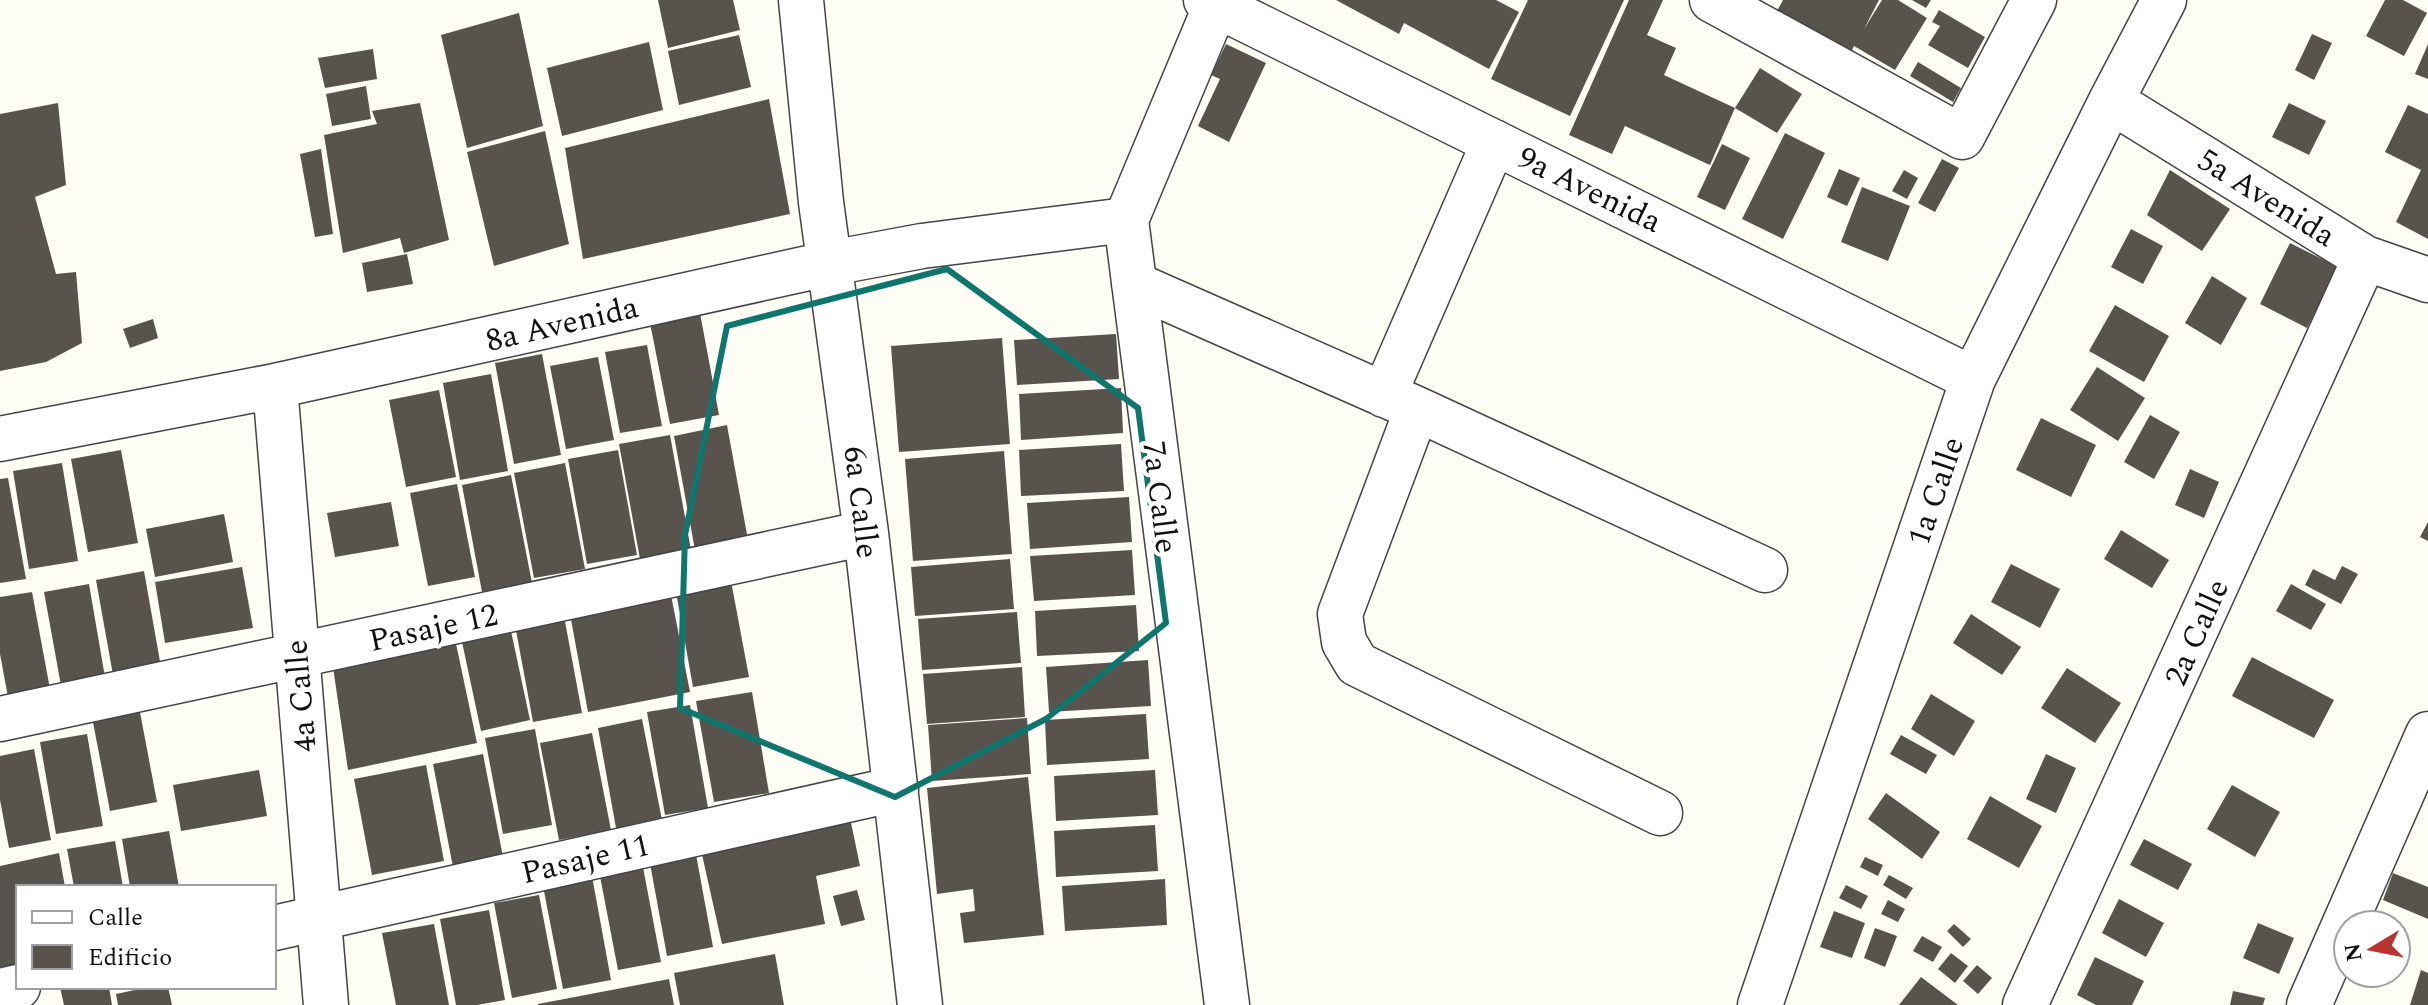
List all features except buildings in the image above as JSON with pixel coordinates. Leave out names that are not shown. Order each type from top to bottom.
[{"type":"street","name":"6a Calle","points":[[801,0],[821,202],[866,533],[920,1005]]},
{"type":"street","points":[[1712,0],[1962,137],[2034,0]]},
{"type":"street","name":"1a Calle","points":[[1762,1004],[1973,379],[2164,0]]},
{"type":"street","name":"9a Avenida","points":[[1211,2],[1973,379]]},
{"type":"street","name":"7a Calle","points":[[1211,2],[1126,220],[1227,1005]]},
{"type":"street","name":"5a Avenida","points":[[2111,101],[2365,258],[2428,280]]},
{"type":"street","points":[[1494,142],[1400,402],[1340,614],[1344,642],[1357,664],[1660,813]]},
{"type":"street","name":"8a Avenida","points":[[0,439],[275,386],[831,263],[922,246],[1126,220]]},
{"type":"street","name":"2a Calle","points":[[2025,1005],[2365,258]]},
{"type":"street","points":[[1134,284],[1765,570]]},
{"type":"street","name":"4a Calle","points":[[275,386],[326,1005]]},
{"type":"street","name":"Pasaje 12","points":[[0,719],[866,533]]},
{"type":"street","points":[[2309,1005],[2428,734]]},
{"type":"street","name":"Pasaje 11","points":[[276,928],[896,789]]},
{"type":"highlighted area","points":[[947,269],[1138,408],[1166,623],[1046,719],[895,797],[680,708],[685,535],[727,326]]}]
